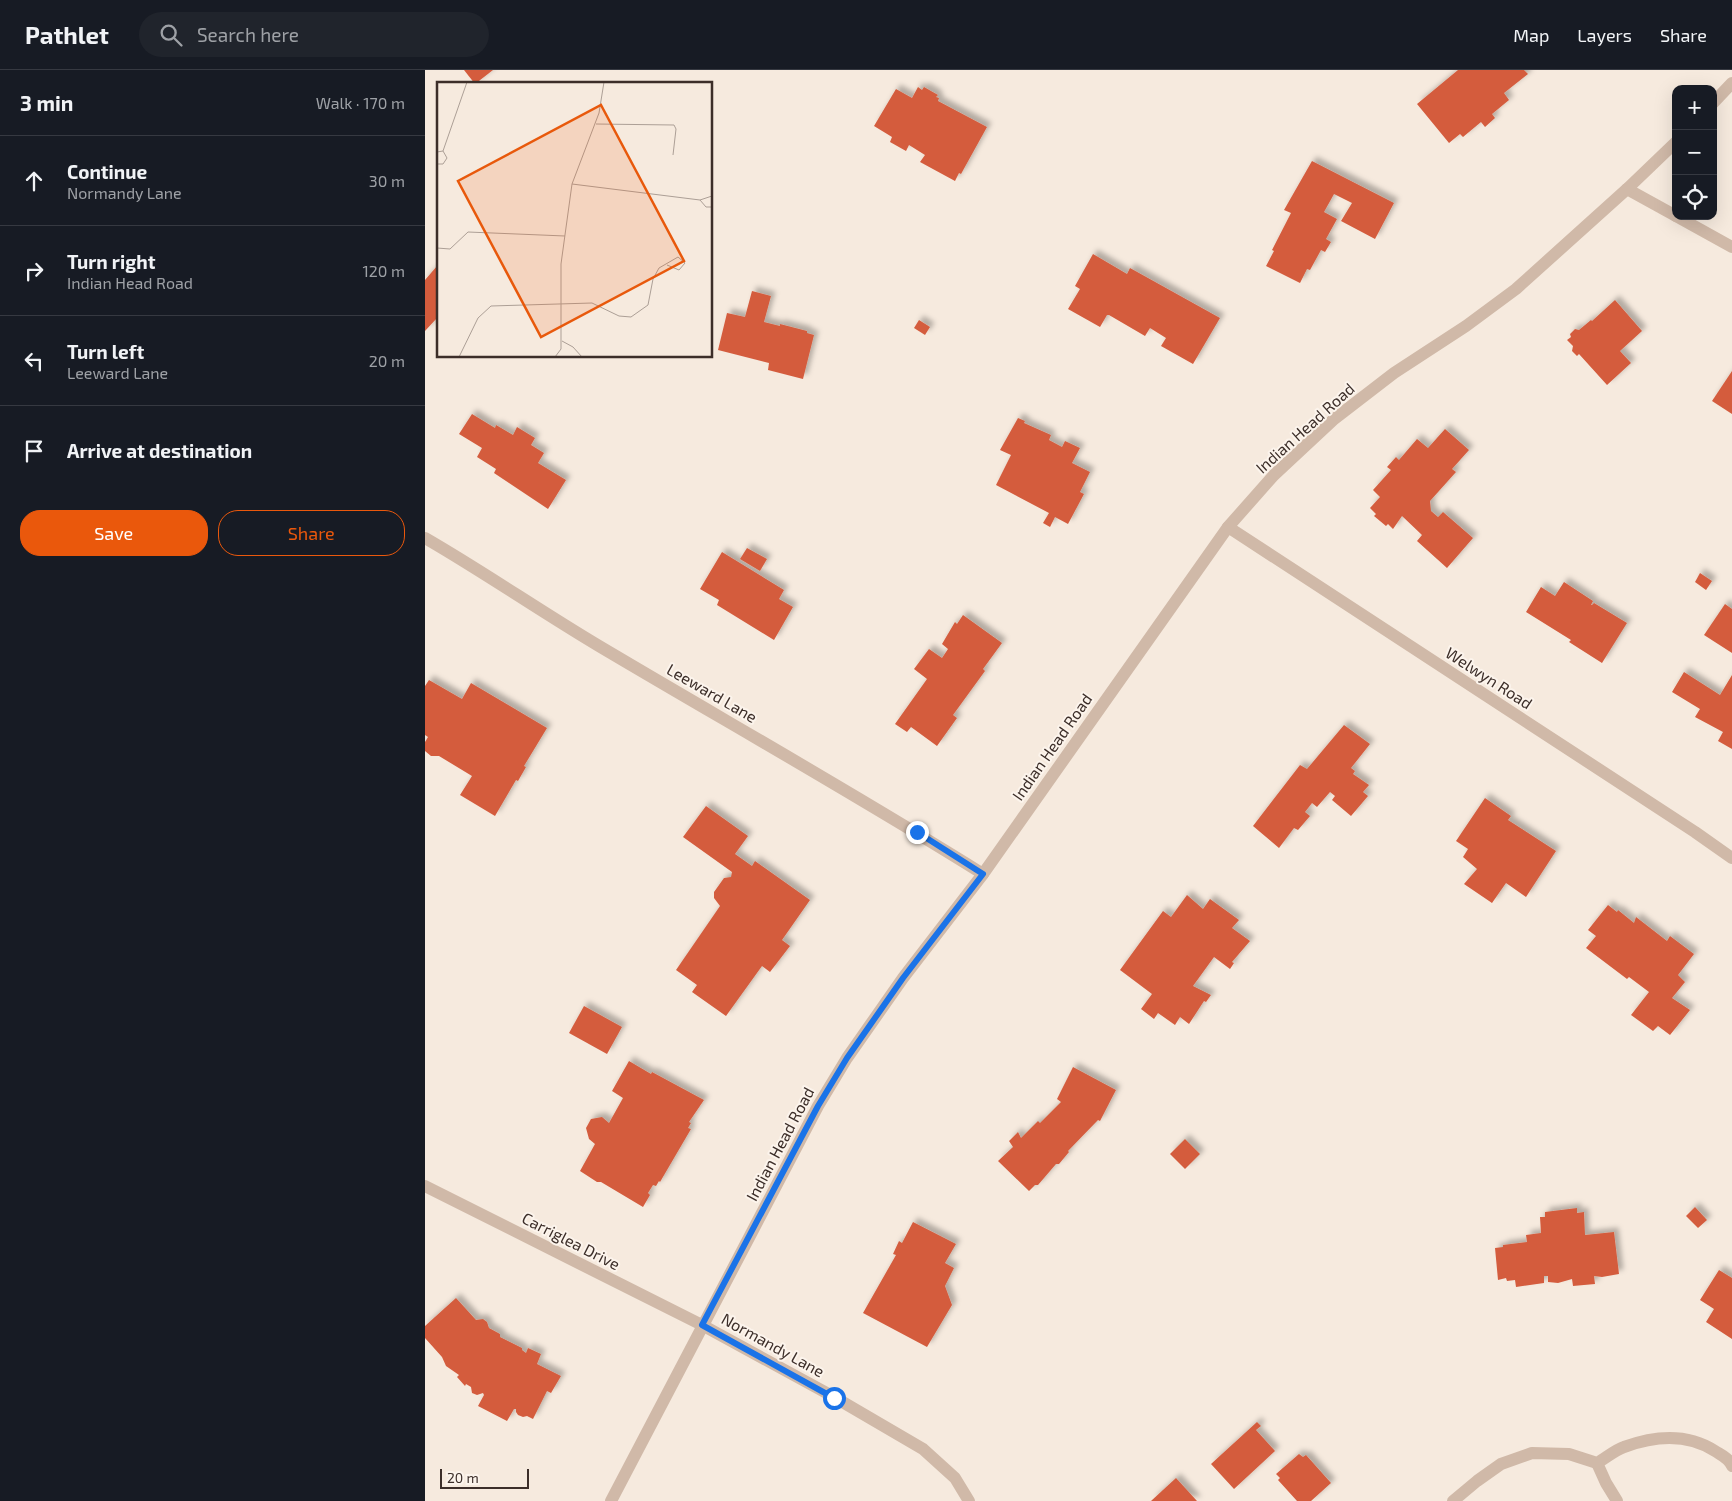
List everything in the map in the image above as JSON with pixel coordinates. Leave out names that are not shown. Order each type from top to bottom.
[{"type":"street","points":[[1717,99],[1732,83]]},
{"type":"street","name":"Indian Head Road","points":[[611,1501],[818,1106],[847,1058],[903,978],[983,874],[1227,527],[1273,475],[1333,420],[1394,373],[1466,326],[1516,289],[1672,146]]},
{"type":"street","points":[[1627,189],[1672,214]]},
{"type":"street","points":[[1683,220],[1732,247]]},
{"type":"street","name":"Welwyn Road","points":[[1227,527],[1732,858]]},
{"type":"street","name":"Leeward Lane","points":[[425,538],[597,644],[917,832],[983,874]]},
{"type":"street","name":"Carriglea Drive","points":[[425,1186],[702,1325]]},
{"type":"street","name":"Normandy Lane","points":[[702,1325],[923,1449],[955,1478],[969,1501]]},
{"type":"street","points":[[1597,1463],[1623,1447],[1639,1442],[1656,1438],[1682,1438],[1705,1445],[1730,1461],[1732,1466]]},
{"type":"street","points":[[1453,1501],[1501,1464],[1532,1453],[1569,1454],[1597,1463],[1617,1501]]},
{"type":"building","points":[[464,70],[493,70],[478,82],[473,82]]},
{"type":"building","points":[[1458,70],[1524,70],[1528,74],[1504,93],[1509,100],[1492,114],[1495,118],[1485,127],[1481,122],[1463,137],[1460,134],[1449,143],[1417,104]]},
{"type":"building","points":[[918,87],[922,90],[924,87],[938,95],[936,97],[939,98],[938,101],[987,127],[961,174],[959,173],[955,181],[920,162],[925,155],[909,145],[906,151],[890,142],[892,137],[874,126],[896,89],[912,98]]},
{"type":"building","points":[[1312,161],[1394,203],[1375,239],[1341,221],[1352,203],[1334,194],[1324,212],[1337,219],[1326,239],[1331,242],[1325,252],[1321,250],[1310,270],[1307,269],[1300,283],[1266,266],[1291,213],[1284,210]]},
{"type":"building","points":[[1093,254],[1127,274],[1130,268],[1220,318],[1193,364],[1161,346],[1166,338],[1150,328],[1145,336],[1109,315],[1107,315],[1100,327],[1068,309],[1080,289],[1075,286]]},
{"type":"building","points":[[437,266],[437,318],[425,331],[425,280]]},
{"type":"building","points":[[752,291],[771,296],[764,322],[807,331],[807,333],[814,335],[803,379],[768,370],[769,363],[718,350],[727,313],[745,317]]},
{"type":"building","points":[[1615,300],[1642,331],[1620,351],[1631,363],[1607,385],[1579,354],[1577,356],[1572,351],[1573,346],[1567,340],[1575,329],[1579,330],[1592,321]]},
{"type":"building","points":[[919,320],[930,327],[925,335],[914,328]]},
{"type":"building","points":[[1732,371],[1732,414],[1712,401]]},
{"type":"building","points":[[472,414],[495,428],[496,425],[513,435],[517,427],[535,438],[531,445],[544,453],[538,463],[566,480],[548,509],[494,473],[496,469],[477,457],[482,448],[459,434]]},
{"type":"building","points":[[1018,418],[1025,421],[1024,423],[1051,435],[1049,440],[1062,447],[1065,441],[1080,448],[1072,463],[1090,472],[1080,492],[1084,494],[1068,524],[1055,517],[1050,527],[1043,523],[1049,513],[996,485],[1011,455],[1000,450]]},
{"type":"building","points":[[1445,429],[1469,450],[1452,469],[1456,472],[1430,501],[1431,511],[1438,517],[1443,512],[1473,538],[1447,568],[1417,541],[1422,535],[1402,516],[1393,529],[1374,516],[1376,514],[1370,508],[1380,497],[1373,490],[1391,470],[1387,467],[1396,457],[1399,460],[1417,439],[1428,448]]},
{"type":"building","points":[[747,548],[767,559],[760,571],[740,559]]},
{"type":"building","points":[[722,552],[784,590],[779,599],[793,607],[774,640],[717,605],[719,600],[700,589]]},
{"type":"building","points":[[1700,573],[1712,581],[1706,590],[1695,582]]},
{"type":"building","points":[[1564,582],[1593,601],[1591,605],[1594,603],[1627,623],[1602,663],[1569,642],[1571,640],[1526,612],[1541,587],[1555,596]]},
{"type":"building","points":[[1725,604],[1732,609],[1732,653],[1704,635]]},
{"type":"building","points":[[963,615],[1002,643],[983,669],[985,671],[953,715],[957,718],[937,746],[911,727],[907,732],[895,724],[927,679],[914,669],[929,649],[942,658],[948,649],[942,644],[955,622],[957,624]]},
{"type":"building","points":[[1684,672],[1720,695],[1732,675],[1732,749],[1718,741],[1723,732],[1695,717],[1700,709],[1672,692]]},
{"type":"building","points":[[429,680],[462,699],[471,683],[547,728],[524,766],[526,767],[518,781],[516,780],[495,816],[460,795],[472,776],[439,756],[431,756],[425,751],[425,742],[428,737],[425,735],[425,686]]},
{"type":"building","points":[[1344,725],[1370,744],[1351,768],[1355,771],[1353,774],[1369,785],[1363,792],[1368,796],[1351,816],[1332,800],[1335,796],[1330,792],[1317,807],[1312,803],[1305,812],[1310,816],[1298,830],[1294,828],[1279,848],[1253,826],[1300,765],[1307,769]]},
{"type":"building","points":[[1485,798],[1511,816],[1508,820],[1556,851],[1526,897],[1506,883],[1492,903],[1464,884],[1477,869],[1463,857],[1468,849],[1456,841]]},
{"type":"building","points":[[706,806],[748,836],[735,854],[752,866],[755,861],[810,900],[782,940],[790,946],[770,972],[762,966],[726,1016],[692,992],[697,985],[676,970],[720,906],[714,898],[714,892],[724,878],[731,877],[732,872],[683,837]]},
{"type":"building","points":[[1187,895],[1203,909],[1210,899],[1239,920],[1232,928],[1250,941],[1232,962],[1234,963],[1230,969],[1214,957],[1193,986],[1211,995],[1206,1002],[1204,1001],[1189,1024],[1180,1017],[1175,1025],[1158,1013],[1154,1019],[1141,1009],[1152,994],[1120,970],[1163,911],[1171,917]]},
{"type":"building","points":[[1608,905],[1617,912],[1618,910],[1634,923],[1636,917],[1667,941],[1670,936],[1694,954],[1678,975],[1685,982],[1672,998],[1690,1010],[1670,1035],[1658,1026],[1653,1031],[1631,1015],[1649,992],[1629,977],[1627,979],[1586,948],[1596,936],[1588,930]]},
{"type":"building","points":[[584,1006],[622,1027],[607,1054],[569,1033]]},
{"type":"building","points":[[629,1061],[704,1100],[689,1122],[691,1123],[688,1128],[691,1129],[660,1182],[656,1186],[653,1185],[648,1193],[650,1195],[643,1207],[580,1171],[595,1144],[589,1139],[586,1128],[591,1119],[602,1117],[609,1123],[623,1098],[612,1091]]},
{"type":"building","points":[[1073,1067],[1116,1090],[1100,1121],[1098,1120],[1068,1151],[1059,1164],[1056,1164],[1038,1185],[1035,1185],[1029,1191],[998,1161],[1013,1147],[1009,1141],[1018,1132],[1021,1138],[1038,1121],[1040,1123],[1061,1102],[1057,1099]]},
{"type":"building","points":[[1185,1139],[1200,1154],[1185,1169],[1170,1154]]},
{"type":"building","points":[[1695,1207],[1707,1220],[1698,1228],[1686,1216]]},
{"type":"building","points":[[1577,1208],[1577,1213],[1584,1212],[1585,1235],[1614,1232],[1619,1274],[1602,1277],[1594,1276],[1595,1284],[1573,1286],[1572,1279],[1558,1283],[1548,1282],[1548,1276],[1544,1276],[1544,1283],[1516,1287],[1515,1280],[1507,1281],[1506,1278],[1498,1280],[1495,1248],[1527,1242],[1526,1235],[1541,1233],[1540,1217],[1545,1217],[1545,1212]]},
{"type":"building","points":[[913,1222],[956,1244],[945,1263],[954,1268],[945,1286],[952,1305],[927,1347],[863,1313],[896,1255],[893,1254],[899,1241],[902,1243]]},
{"type":"building","points":[[1719,1270],[1732,1278],[1732,1339],[1706,1322],[1714,1309],[1700,1300]]},
{"type":"building","points":[[456,1298],[476,1320],[483,1319],[487,1322],[489,1328],[500,1334],[500,1337],[522,1348],[526,1353],[528,1348],[541,1354],[537,1364],[561,1376],[551,1393],[547,1391],[533,1419],[518,1415],[516,1409],[514,1409],[507,1421],[478,1406],[484,1395],[483,1393],[477,1395],[472,1393],[471,1387],[466,1384],[465,1386],[457,1377],[459,1375],[446,1366],[442,1357],[425,1338],[425,1326]]},
{"type":"building","points":[[1257,1422],[1261,1426],[1256,1430],[1275,1451],[1234,1489],[1211,1464]]},
{"type":"building","points":[[1299,1454],[1303,1457],[1306,1455],[1331,1483],[1311,1501],[1297,1501],[1278,1480],[1280,1478],[1276,1474]]},
{"type":"building","points":[[1176,1478],[1197,1501],[1151,1501]]},
{"type":"route","points":[[834,1398],[702,1325],[818,1106],[847,1058],[903,978],[983,874],[917,832]]}]
